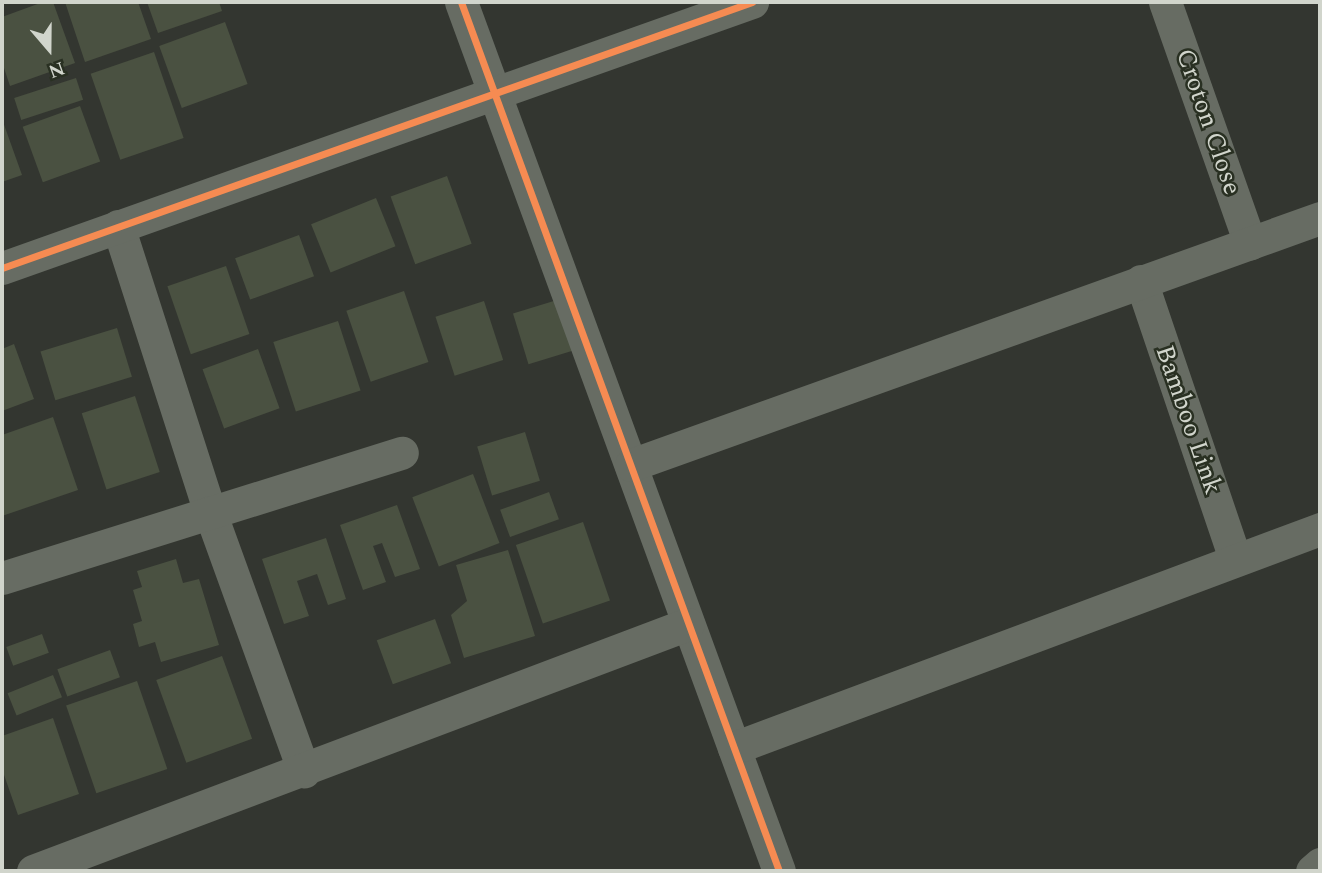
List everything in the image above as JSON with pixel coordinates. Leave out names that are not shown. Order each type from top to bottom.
[{"type":"street","points":[[461,2],[779,871]]},
{"type":"street","points":[[2,268],[752,2]]},
{"type":"street","name":"Croton Close","points":[[1166,2],[1250,243]]},
{"type":"street","points":[[631,465],[1320,218]]},
{"type":"street","points":[[118,226],[210,512],[304,771]]},
{"type":"street","name":"Bamboo Link","points":[[1141,281],[1235,558]]},
{"type":"street","points":[[2,578],[402,453]]},
{"type":"street","points":[[734,748],[1235,558],[1320,529]]},
{"type":"street","points":[[33,871],[688,624]]},
{"type":"street","points":[[1312,871],[1320,864]]},
{"type":"building","points":[[43,2],[53,2],[75,63],[10,86],[2,62],[2,17]]},
{"type":"building","points":[[65,2],[138,2],[151,39],[85,62]]},
{"type":"building","points":[[147,2],[219,2],[222,11],[158,33]]},
{"type":"building","points":[[225,22],[248,84],[182,108],[159,46]]},
{"type":"building","points":[[154,52],[184,138],[120,160],[91,74]]},
{"type":"building","points":[[76,78],[83,100],[21,120],[14,98]]},
{"type":"building","points":[[80,106],[100,161],[43,182],[23,127]]},
{"type":"building","points":[[2,119],[22,175],[2,182]]},
{"type":"building","points":[[447,176],[472,244],[415,264],[391,197]]},
{"type":"building","points":[[376,198],[395,246],[331,272],[311,224]]},
{"type":"building","points":[[299,235],[314,276],[250,300],[235,258]]},
{"type":"building","points":[[226,266],[249,334],[191,354],[167,286]]},
{"type":"building","points":[[404,291],[428,362],[371,382],[346,311]]},
{"type":"building","points":[[557,300],[572,351],[529,364],[513,313]]},
{"type":"building","points":[[484,301],[503,360],[455,376],[435,317]]},
{"type":"building","points":[[338,321],[361,390],[296,411],[273,342]]},
{"type":"building","points":[[117,328],[132,377],[55,400],[40,351]]},
{"type":"building","points":[[14,344],[34,399],[2,411],[2,349]]},
{"type":"building","points":[[258,349],[280,408],[224,428],[203,369]]},
{"type":"building","points":[[135,396],[160,472],[106,489],[82,413]]},
{"type":"building","points":[[53,417],[78,490],[2,516],[2,435]]},
{"type":"building","points":[[525,432],[540,481],[492,495],[477,447]]},
{"type":"building","points":[[473,474],[500,543],[439,566],[412,497]]},
{"type":"building","points":[[549,492],[559,519],[510,537],[500,510]]},
{"type":"building","points":[[397,505],[420,569],[395,577],[382,543],[373,546],[386,582],[363,590],[340,525]]},
{"type":"building","points":[[583,522],[610,600],[543,624],[516,545]]},
{"type":"building","points":[[326,538],[346,599],[328,605],[317,574],[297,581],[309,616],[284,624],[262,559]]},
{"type":"building","points":[[508,550],[535,636],[464,658],[451,615],[467,601],[456,565]]},
{"type":"building","points":[[176,559],[183,583],[199,579],[219,645],[161,662],[155,642],[139,647],[133,624],[142,621],[133,590],[142,587],[137,571]]},
{"type":"building","points":[[435,619],[451,663],[393,684],[377,640]]},
{"type":"building","points":[[42,634],[49,653],[13,666],[6,647]]},
{"type":"building","points":[[110,650],[120,677],[67,696],[57,669]]},
{"type":"building","points":[[222,656],[252,739],[186,763],[156,680]]},
{"type":"building","points":[[53,675],[62,697],[17,716],[8,693]]},
{"type":"building","points":[[137,681],[167,769],[96,793],[66,705]]},
{"type":"building","points":[[53,718],[79,794],[18,815],[2,769],[2,736]]},
{"type":"cycle path","points":[[461,2],[779,871]]},
{"type":"cycle path","points":[[2,268],[752,2]]}]
